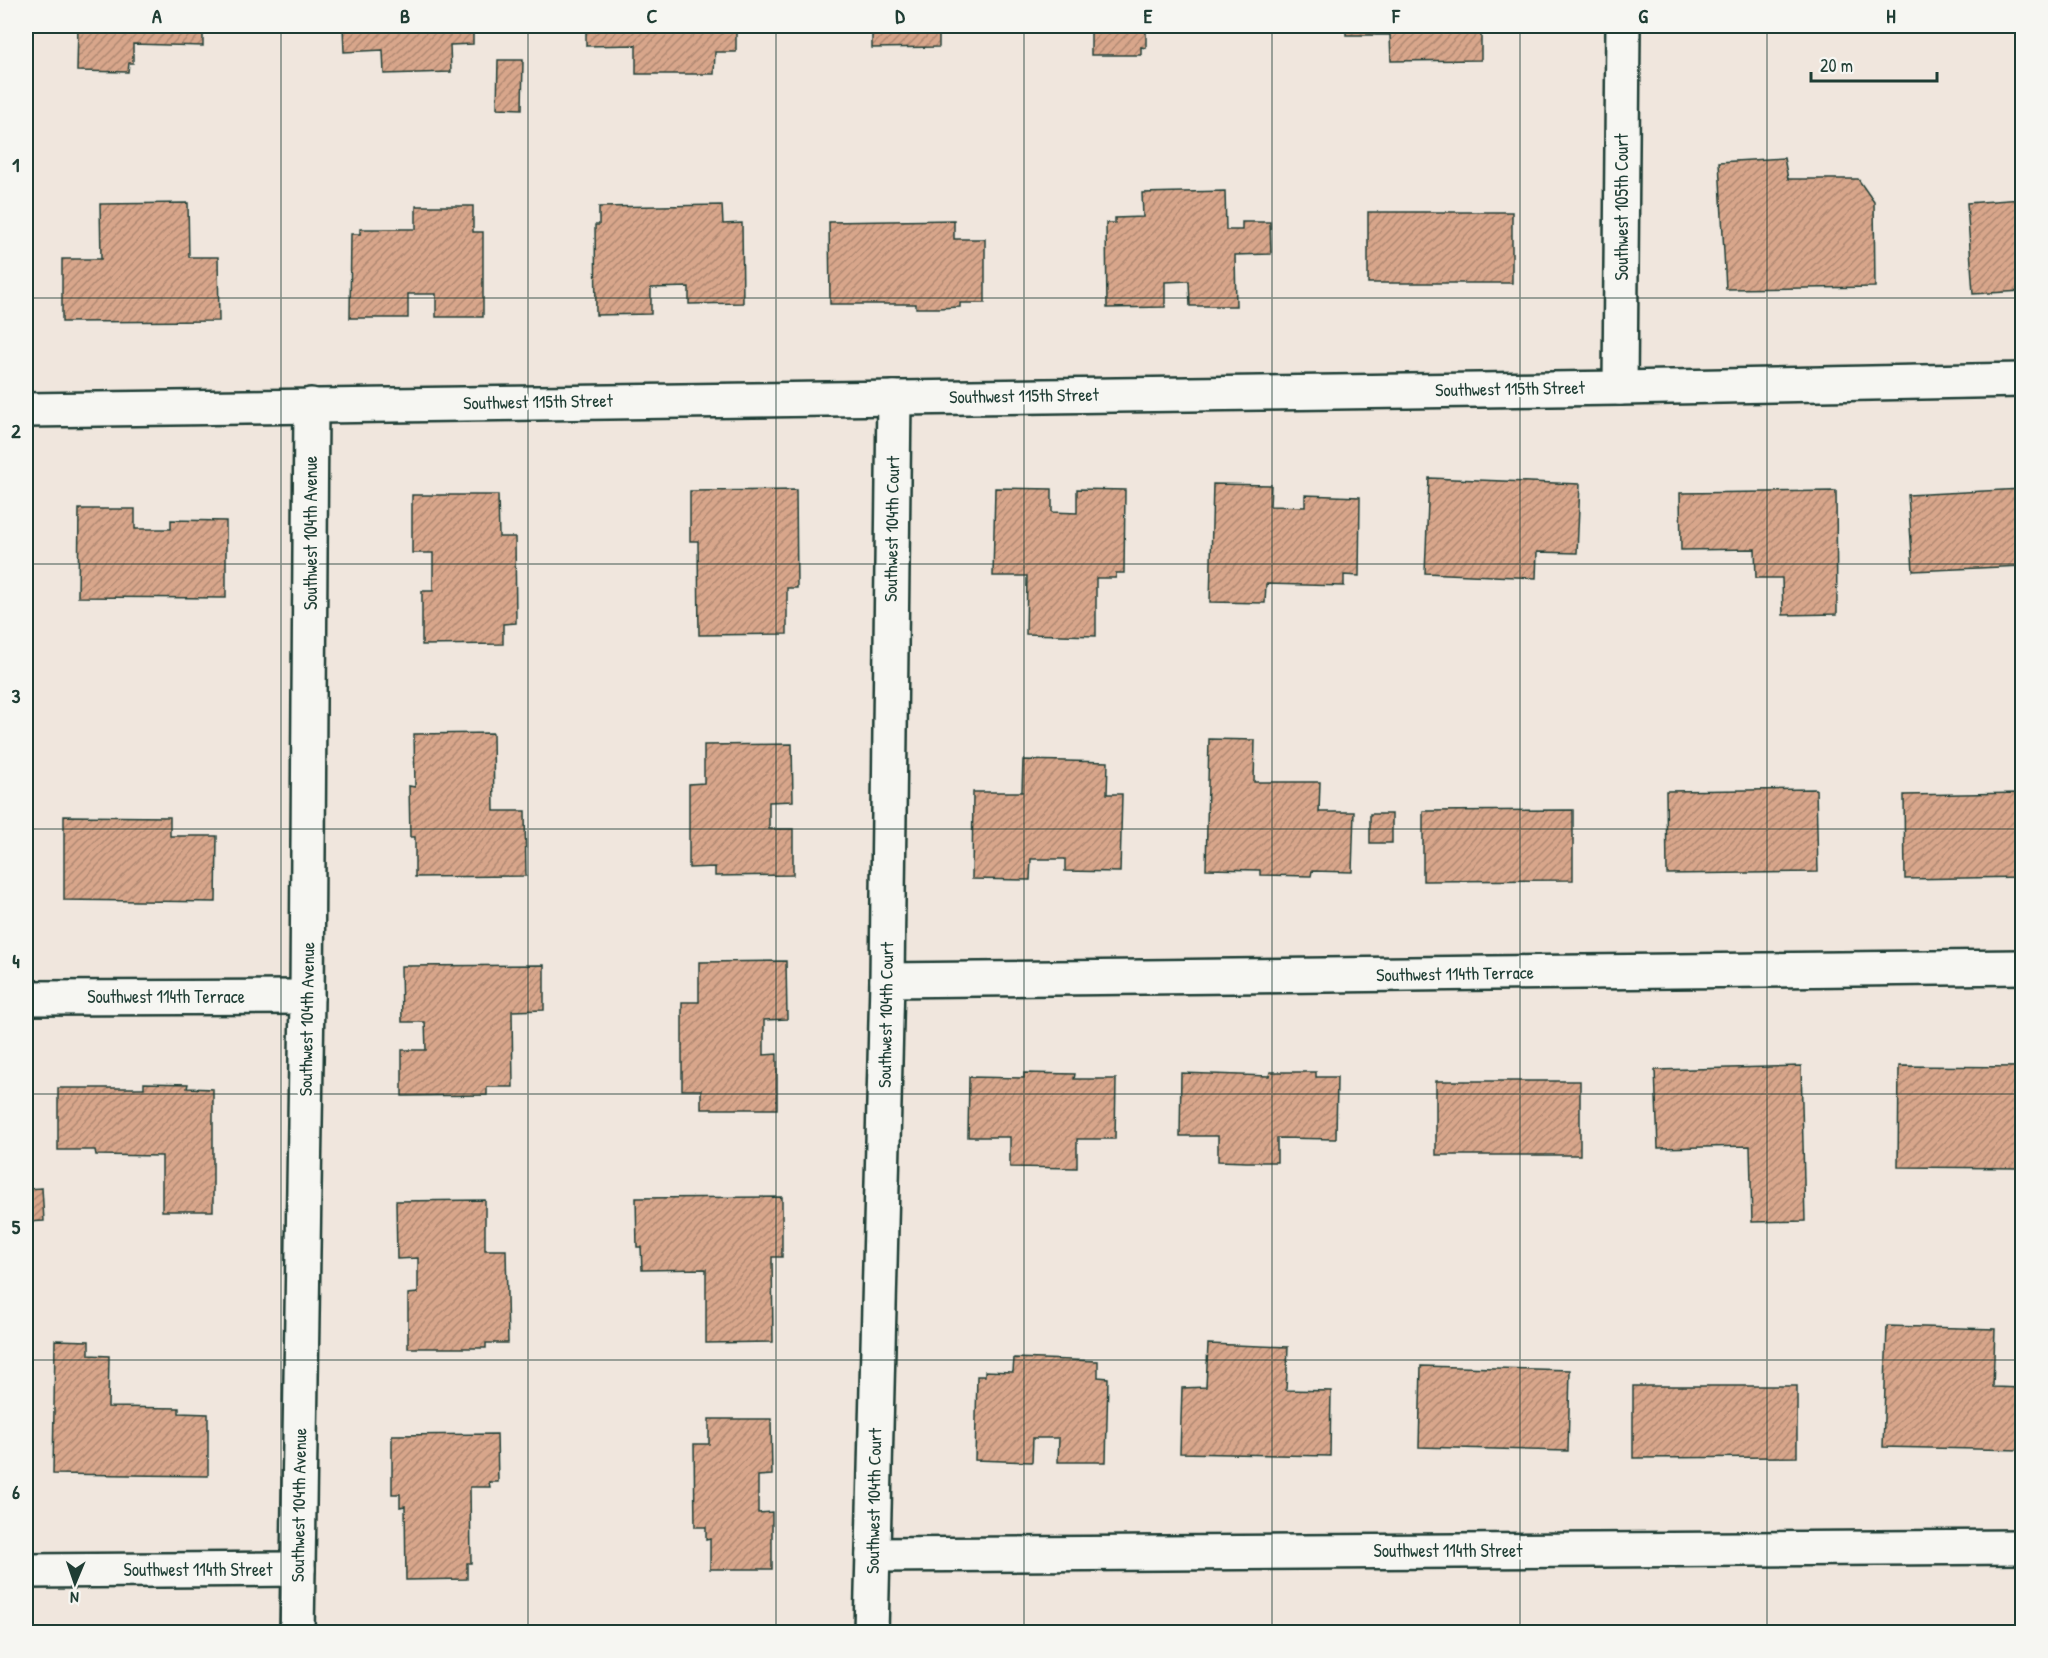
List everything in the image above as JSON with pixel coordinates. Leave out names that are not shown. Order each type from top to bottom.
[{"type":"street","name":"Southwest 105th Court","points":[[1620,388],[1623,26]]},
{"type":"street","name":"Southwest 115th Street","points":[[26,410],[1620,388],[2022,380]]},
{"type":"street","name":"Southwest 104th Court","points":[[871,1632],[887,980],[894,398]]},
{"type":"street","name":"Southwest 104th Avenue","points":[[297,1632],[308,997],[311,405]]},
{"type":"street","name":"Southwest 114th Terrace","points":[[887,980],[2022,967]]},
{"type":"street","name":"Southwest 114th Terrace","points":[[26,998],[308,997]]},
{"type":"street","name":"Southwest 114th Street","points":[[873,1555],[2022,1547]]},
{"type":"street","name":"Southwest 114th Street","points":[[26,1571],[298,1569]]},
{"type":"building","points":[[78,26],[203,26],[203,46],[133,44],[133,63],[129,63],[128,72],[77,71]]},
{"type":"building","points":[[343,26],[473,26],[473,44],[450,45],[451,72],[384,74],[383,50],[344,52]]},
{"type":"building","points":[[586,26],[736,26],[736,52],[715,52],[714,74],[636,74],[636,45],[586,46]]},
{"type":"building","points":[[872,26],[939,26],[939,47],[872,48]]},
{"type":"building","points":[[1091,26],[1220,27],[1146,27],[1146,48],[1141,47],[1141,55],[1091,55]]},
{"type":"building","points":[[1346,26],[1494,26],[1494,33],[1481,33],[1481,60],[1391,61],[1390,35],[1346,35]]},
{"type":"building","points":[[498,60],[523,60],[522,109],[497,108]]},
{"type":"building","points":[[1784,158],[1788,179],[1858,179],[1874,202],[1875,287],[1726,289],[1719,162]]},
{"type":"building","points":[[1225,191],[1226,230],[1242,230],[1242,222],[1270,222],[1271,254],[1235,255],[1236,306],[1190,306],[1189,281],[1165,282],[1165,307],[1107,308],[1106,223],[1115,223],[1115,218],[1143,217],[1142,193]]},
{"type":"building","points":[[2022,199],[2022,291],[1973,294],[1967,203]]},
{"type":"building","points":[[188,203],[189,257],[218,257],[219,321],[62,322],[62,259],[101,259],[100,204]]},
{"type":"building","points":[[722,205],[723,224],[742,223],[743,303],[689,304],[689,287],[651,288],[651,314],[596,315],[595,225],[599,225],[599,207]]},
{"type":"building","points":[[416,206],[473,206],[473,232],[483,232],[483,317],[436,317],[436,294],[408,294],[408,318],[350,318],[351,234],[360,234],[360,229],[416,229]]},
{"type":"building","points":[[1368,212],[1512,212],[1512,283],[1368,283]]},
{"type":"building","points":[[954,220],[954,239],[985,239],[985,303],[960,303],[960,307],[938,308],[916,308],[916,304],[830,304],[829,222]]},
{"type":"building","points":[[1429,478],[1580,484],[1577,553],[1537,552],[1536,578],[1425,573]]},
{"type":"building","points":[[1213,484],[1271,485],[1270,506],[1305,507],[1305,495],[1360,497],[1359,576],[1344,575],[1344,586],[1266,584],[1265,603],[1210,602]]},
{"type":"building","points":[[995,488],[1052,489],[1052,512],[1077,513],[1077,489],[1125,490],[1124,573],[1116,573],[1116,578],[1096,578],[1096,636],[1026,634],[1027,576],[993,576]]},
{"type":"building","points":[[2022,489],[2022,566],[1913,571],[1908,495]]},
{"type":"building","points":[[796,490],[797,588],[787,588],[787,634],[699,635],[698,541],[690,541],[690,491]]},
{"type":"building","points":[[1836,491],[1837,614],[1783,615],[1782,578],[1756,578],[1755,549],[1681,550],[1680,493]]},
{"type":"building","points":[[412,495],[498,495],[499,537],[515,537],[516,623],[503,624],[503,644],[422,645],[422,591],[433,591],[433,553],[412,553]]},
{"type":"building","points":[[79,509],[135,509],[135,529],[171,529],[171,520],[226,521],[226,598],[78,597]]},
{"type":"building","points":[[493,733],[494,811],[525,811],[526,876],[415,877],[415,837],[410,837],[409,786],[415,787],[414,734]]},
{"type":"building","points":[[1209,739],[1255,740],[1254,782],[1320,782],[1319,812],[1354,812],[1352,872],[1312,871],[1311,876],[1260,875],[1260,870],[1206,869]]},
{"type":"building","points":[[792,744],[793,801],[769,802],[769,829],[793,829],[793,875],[715,876],[715,867],[689,868],[689,784],[704,783],[704,745]]},
{"type":"building","points":[[1023,760],[1108,762],[1107,794],[1122,794],[1120,872],[1065,871],[1065,859],[1031,859],[1030,880],[972,879],[973,792],[1022,792]]},
{"type":"building","points":[[1816,789],[1818,872],[1667,874],[1666,791]]},
{"type":"building","points":[[2022,793],[2022,877],[1905,879],[1904,795]]},
{"type":"building","points":[[1573,810],[1573,880],[1423,881],[1423,811]]},
{"type":"building","points":[[1370,814],[1392,814],[1392,843],[1370,843]]},
{"type":"building","points":[[64,816],[170,817],[170,836],[217,836],[216,902],[64,900]]},
{"type":"building","points":[[786,961],[787,1019],[764,1020],[764,1055],[777,1054],[777,1109],[701,1109],[701,1090],[682,1090],[682,1002],[699,1002],[699,962]]},
{"type":"building","points":[[544,965],[544,1010],[512,1011],[513,1087],[487,1087],[487,1095],[402,1096],[402,1050],[426,1050],[425,1022],[402,1022],[401,966]]},
{"type":"building","points":[[1801,1066],[1805,1221],[1752,1222],[1750,1146],[1658,1148],[1655,1070]]},
{"type":"building","points":[[1899,1066],[2022,1067],[2022,1168],[1898,1167]]},
{"type":"building","points":[[1270,1072],[1316,1072],[1316,1077],[1337,1077],[1336,1139],[1277,1138],[1277,1162],[1247,1162],[1218,1161],[1218,1136],[1180,1136],[1181,1073],[1269,1076]]},
{"type":"building","points":[[1024,1073],[1075,1074],[1074,1079],[1116,1079],[1115,1139],[1077,1139],[1077,1168],[1010,1167],[1010,1137],[968,1137],[969,1077],[1024,1078]]},
{"type":"building","points":[[1436,1081],[1580,1081],[1580,1155],[1436,1155]]},
{"type":"building","points":[[144,1083],[188,1084],[187,1088],[213,1089],[213,1211],[162,1211],[162,1156],[96,1155],[95,1150],[58,1150],[58,1088],[144,1088]]},
{"type":"building","points":[[42,1188],[44,1221],[26,1222],[26,1189]]},
{"type":"building","points":[[782,1197],[782,1257],[772,1257],[773,1342],[706,1343],[706,1269],[642,1270],[641,1247],[637,1247],[636,1198]]},
{"type":"building","points":[[485,1200],[485,1250],[506,1250],[508,1343],[486,1343],[486,1348],[408,1348],[408,1294],[418,1293],[418,1258],[397,1259],[396,1201]]},
{"type":"building","points":[[1887,1326],[1995,1329],[1993,1387],[2022,1388],[2022,1450],[1883,1447]]},
{"type":"building","points":[[55,1340],[89,1341],[89,1355],[109,1356],[108,1407],[179,1408],[179,1413],[208,1414],[208,1476],[53,1474]]},
{"type":"building","points":[[1208,1344],[1288,1347],[1286,1390],[1331,1391],[1330,1456],[1180,1453],[1182,1388],[1206,1387]]},
{"type":"building","points":[[1014,1358],[1098,1361],[1098,1377],[1108,1378],[1106,1462],[1058,1462],[1059,1438],[1033,1438],[1032,1462],[975,1460],[977,1376],[985,1376],[985,1371],[1013,1372]]},
{"type":"building","points":[[1421,1366],[1570,1370],[1568,1451],[1419,1447]]},
{"type":"building","points":[[1633,1386],[1797,1386],[1797,1457],[1633,1458]]},
{"type":"building","points":[[709,1419],[771,1419],[772,1475],[758,1476],[758,1513],[772,1512],[772,1569],[710,1569],[710,1539],[706,1540],[706,1527],[695,1527],[694,1444],[709,1444]]},
{"type":"building","points":[[497,1434],[498,1482],[489,1482],[490,1487],[470,1487],[471,1563],[467,1563],[467,1579],[406,1580],[405,1506],[400,1507],[400,1494],[392,1494],[392,1435]]}]
